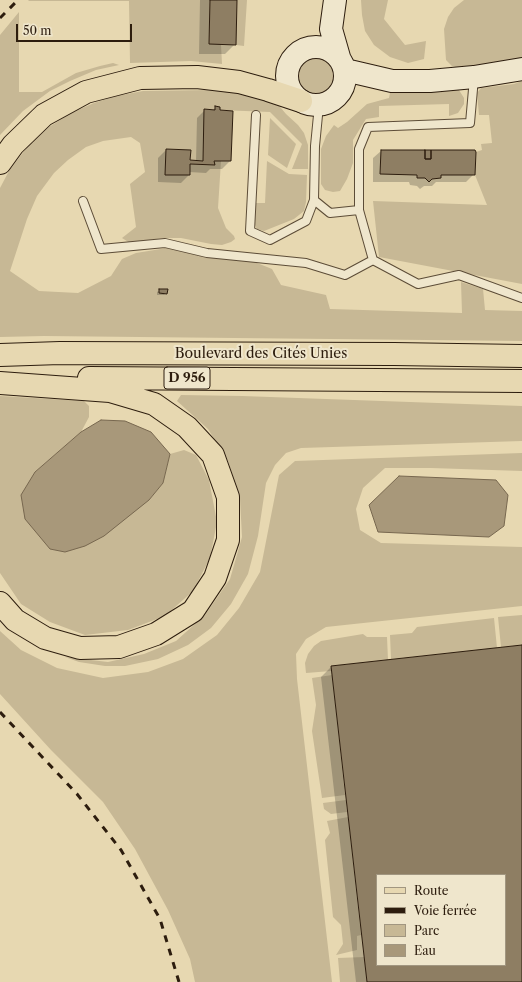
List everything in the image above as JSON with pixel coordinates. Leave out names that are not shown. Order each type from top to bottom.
[{"type":"main road","points":[[310,47],[329,0]]},
{"type":"main road","points":[[335,0],[331,28],[342,63],[345,83],[342,91],[319,101],[294,95],[289,86],[287,77],[288,67],[293,58],[301,51],[310,47],[318,46],[326,48],[333,52],[342,63],[392,81]]},
{"type":"main road","points":[[0,162],[13,145],[44,115],[86,92],[140,78],[197,77],[239,82],[319,101],[352,89],[392,81],[430,81],[474,77],[522,69]]},
{"type":"main road","name":"Boulevard des Cités Unies","points":[[0,355],[100,353],[522,356]]},
{"type":"main road","name":"Boulevard des Cités Unies","points":[[0,378],[522,381]]},
{"type":"main road","points":[[0,382],[110,391],[154,404],[187,427],[213,455],[228,497],[228,540],[215,578],[193,611],[156,634],[118,648],[80,648],[45,638],[15,620],[0,603]]},
{"type":"lane","points":[[474,77],[470,123],[368,126],[359,150],[359,210],[373,260],[418,284],[459,275],[522,298]]},
{"type":"lane","points":[[256,115],[250,231],[270,240],[306,221],[314,200],[315,146],[319,101]]},
{"type":"lane","points":[[314,200],[330,213],[359,210]]},
{"type":"lane","points":[[83,201],[101,249],[165,243],[207,253],[306,263],[345,275],[373,260]]},
{"type":"green space","points":[[210,0],[209,44],[221,44],[222,64],[191,61],[130,63],[129,1],[28,1]]},
{"type":"green space","points":[[237,0],[247,0],[244,46],[236,45]]},
{"type":"green space","points":[[361,0],[388,0],[384,19],[405,45],[426,41],[424,59],[408,63],[390,57],[374,45],[365,31]]},
{"type":"green space","points":[[464,0],[522,0],[522,59],[459,68],[452,66],[446,60],[444,29],[448,17],[454,8]]},
{"type":"green space","points":[[19,12],[19,92],[42,92],[76,73],[113,63],[119,65],[96,70],[50,91],[23,111],[0,135],[0,35]]},
{"type":"green space","points":[[312,54],[322,54],[331,58],[337,64],[340,69],[340,87],[331,98],[322,102],[312,102],[303,98],[297,92],[293,83],[293,73],[297,64],[303,58]]},
{"type":"green space","points":[[522,81],[522,284],[379,257],[373,201],[487,205],[475,175],[476,152],[482,150],[481,144],[492,143],[489,115],[479,115],[477,93],[481,88],[514,84]]},
{"type":"green space","points":[[216,84],[276,102],[304,133],[308,145],[308,169],[292,169],[302,144],[270,112],[220,110],[220,107],[216,106],[215,110],[205,109],[203,161],[190,160],[190,150],[166,149],[166,175],[190,175],[190,164],[214,165],[214,161],[221,161],[218,208],[226,228],[235,239],[222,245],[181,238],[163,238],[130,243],[122,238],[136,227],[130,184],[145,172],[140,143],[131,137],[103,141],[86,147],[68,160],[54,173],[37,196],[27,219],[10,271],[39,291],[78,293],[111,276],[122,259],[136,253],[167,248],[214,257],[252,261],[272,269],[281,285],[326,295],[330,309],[462,313],[461,282],[483,289],[485,310],[522,311],[522,341],[44,336],[0,337],[0,188],[9,171],[28,146],[49,127],[71,113],[94,103],[116,96],[143,91],[211,90]]},
{"type":"green space","points":[[457,87],[464,98],[464,104],[458,113],[449,116],[449,104],[379,106],[379,117],[366,119],[353,140],[353,163],[347,179],[340,191],[333,192],[325,190],[321,184],[321,149],[326,136],[334,125],[338,128],[367,104],[389,98],[390,93]]},
{"type":"green space","points":[[270,118],[296,144],[287,168],[268,155]]},
{"type":"green space","points":[[267,161],[289,174],[307,175],[306,202],[304,211],[294,219],[264,231],[257,229],[254,223],[255,203],[265,203]]},
{"type":"green space","points":[[181,395],[522,406],[522,441],[301,448],[286,453],[275,465],[266,483],[258,536],[248,574],[231,604],[211,628],[188,645],[158,659],[125,666],[105,666],[79,662],[65,657],[108,662],[144,654],[176,641],[205,615],[230,579],[242,537],[240,499],[228,461],[208,429],[177,401]]},
{"type":"green space","points":[[0,396],[84,401],[89,406],[89,417],[81,432],[35,472],[149,500],[163,483],[170,454],[184,450],[196,455],[209,480],[217,522],[210,558],[193,591],[165,616],[128,630],[85,635],[50,622],[21,604],[0,573]]},
{"type":"green space","points":[[522,453],[522,471],[385,468],[363,488],[356,509],[360,530],[381,543],[522,547],[522,606],[326,627],[306,639],[296,654],[297,679],[332,982],[195,982],[190,959],[168,910],[135,849],[103,802],[51,750],[0,694],[0,631],[21,650],[57,668],[103,678],[148,672],[183,659],[217,635],[239,608],[260,572],[279,475],[295,461]]},
{"type":"green space","points":[[522,615],[522,645],[501,647],[498,617]]},
{"type":"green space","points":[[494,618],[497,648],[391,659],[390,635],[412,633],[417,627]]},
{"type":"green space","points":[[363,634],[367,637],[387,637],[388,660],[331,666],[331,671],[306,673],[305,663],[308,654],[314,646],[321,641]]},
{"type":"green space","points":[[332,675],[345,795],[322,798],[312,731],[316,705],[312,678]]},
{"type":"green space","points":[[346,800],[347,812],[331,814],[324,809],[323,803]]},
{"type":"green space","points":[[348,817],[361,935],[357,936],[357,950],[336,955],[343,944],[341,925],[333,917],[325,840],[330,833],[327,821]]},
{"type":"green space","points":[[364,957],[367,982],[340,982],[338,958]]},
{"type":"water","points":[[101,420],[125,421],[151,432],[170,454],[163,483],[149,500],[104,536],[85,546],[65,552],[50,549],[25,519],[21,495],[35,472],[81,432]]},
{"type":"water","points":[[399,476],[496,480],[508,495],[504,526],[489,537],[378,532],[369,505]]},
{"type":"building","points":[[210,0],[237,0],[236,45],[209,44]]},
{"type":"building","points":[[215,106],[220,107],[220,110],[233,111],[231,161],[214,161],[215,165],[190,164],[190,175],[165,175],[166,149],[191,150],[190,160],[203,161],[204,109],[215,110]]},
{"type":"building","points":[[381,150],[425,150],[425,159],[431,159],[431,150],[475,150],[475,175],[441,175],[441,178],[432,179],[429,182],[425,178],[417,178],[417,175],[380,174]]},
{"type":"building","points":[[425,150],[431,150],[431,159],[425,159]]},
{"type":"building","points":[[159,289],[168,289],[167,294],[159,293]]},
{"type":"building","points":[[522,645],[522,982],[367,982],[331,666]]},
{"type":"railway","points":[[0,18],[18,0]]},
{"type":"railway","points":[[0,712],[77,794],[121,850],[160,919],[179,982]]}]
